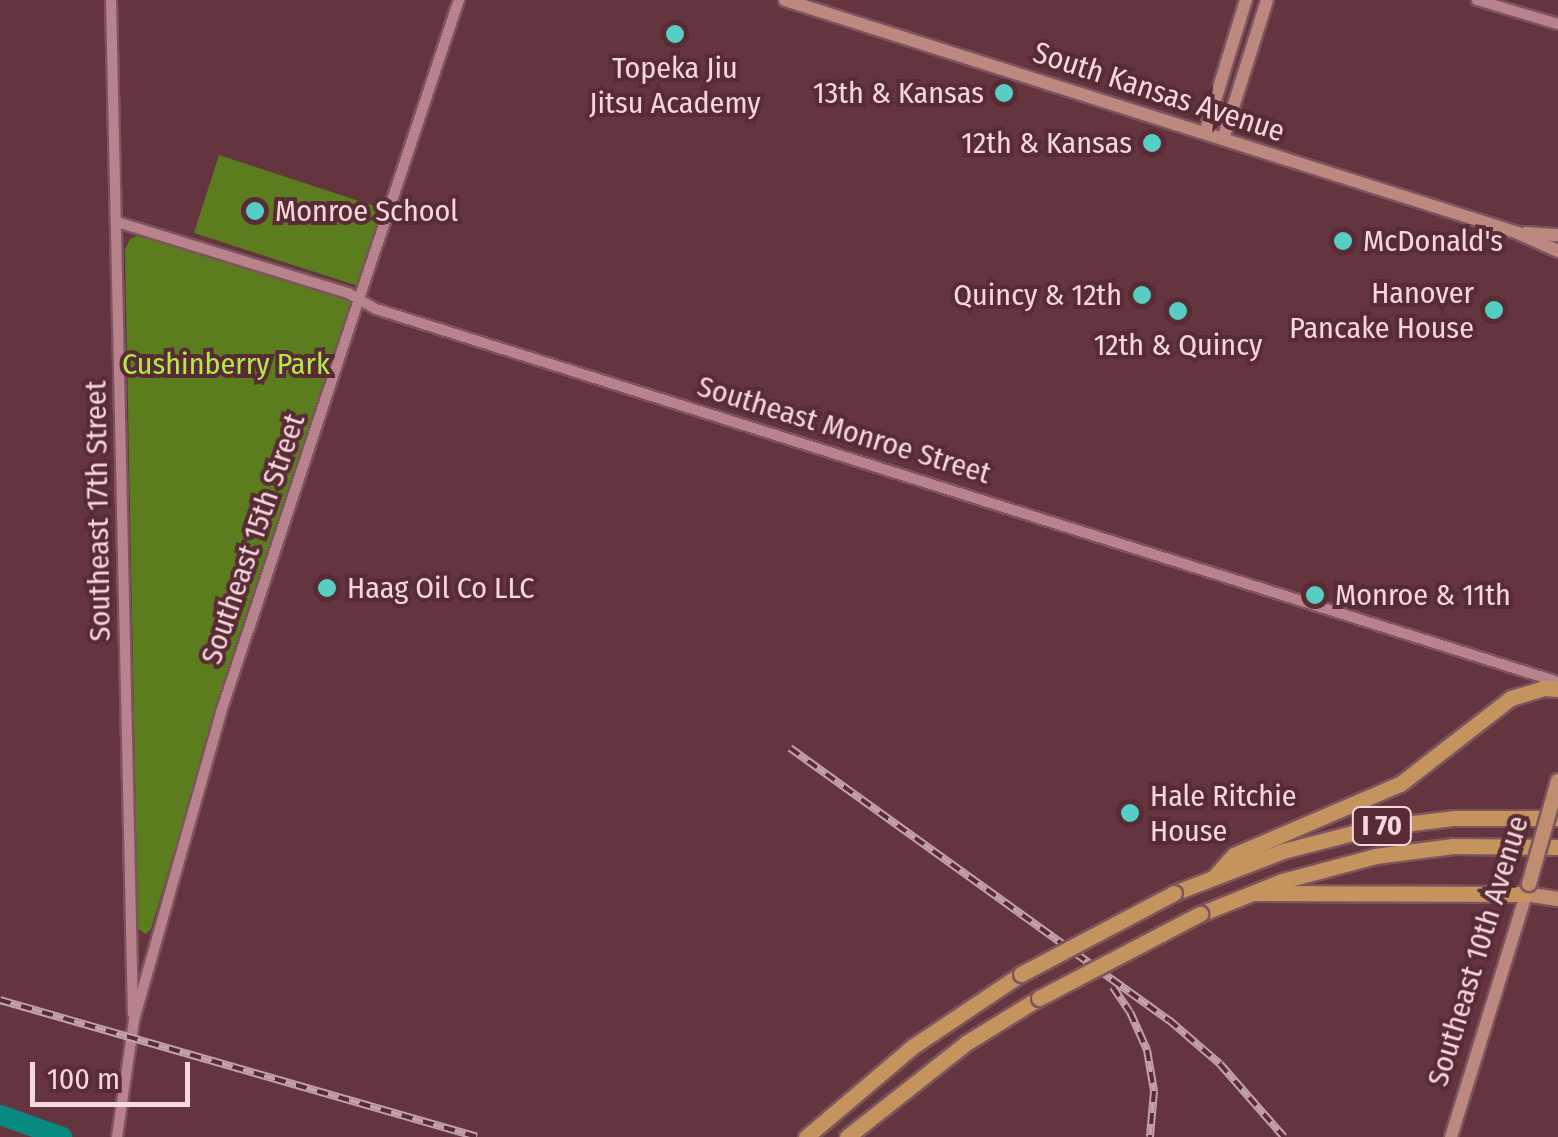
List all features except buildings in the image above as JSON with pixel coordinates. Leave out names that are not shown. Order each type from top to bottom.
[{"type":"highway","points":[[1214,877],[1234,855],[1400,784],[1512,698],[1558,685]]},
{"type":"highway","name":"I 70","points":[[806,1137],[912,1047],[1021,974],[1174,893],[1282,851],[1392,825],[1491,816],[1558,818]]},
{"type":"highway","name":"I 70","points":[[847,1137],[966,1042],[1039,998],[1200,914],[1250,893],[1345,863],[1422,849],[1558,847]]},
{"type":"highway","points":[[1250,893],[1527,889]]},
{"type":"main road","name":"South Kansas Avenue","points":[[785,0],[1518,233],[1558,252]]},
{"type":"main road","points":[[1205,133],[1246,0]]},
{"type":"main road","points":[[1223,139],[1267,0]]},
{"type":"main road","name":"South Kansas Avenue","points":[[1518,233],[1558,235]]},
{"type":"main road","name":"Southeast 10th Avenue","points":[[1450,1137],[1558,781]]},
{"type":"main road","points":[[1527,889],[1558,899]]},
{"type":"street","name":"Southeast 17th Street","points":[[111,0],[134,1020]]},
{"type":"street","name":"Southeast 15th Street","points":[[117,1137],[134,1020],[226,697],[458,0]]},
{"type":"street","points":[[1477,0],[1558,24]]},
{"type":"street","name":"Southeast Monroe Street","points":[[117,222],[360,300],[376,310],[1558,685]]},
{"type":"street","points":[[132,946],[152,937],[159,926]]},
{"type":"green space","points":[[219,155],[383,209],[358,286],[194,233]]},
{"type":"green space","name":"Cushinberry Park","points":[[141,234],[347,298],[351,304],[236,644],[151,929],[146,934],[138,929],[125,249],[130,239]]},
{"type":"waterway","points":[[0,1115],[62,1137]]},
{"type":"railway","points":[[790,748],[1169,1020],[1220,1064],[1284,1137]]},
{"type":"railway","points":[[1113,987],[1130,1012],[1147,1050],[1154,1091],[1150,1137]]},
{"type":"railway","points":[[0,1000],[477,1137]]},
{"type":"place","name":"Topeka Jiu Jitsu Academy","points":[[675,34]]},
{"type":"place","name":"13th & Kansas","points":[[1004,93]]},
{"type":"place","name":"12th & Kansas","points":[[1152,143]]},
{"type":"place","name":"Monroe School","points":[[255,211]]},
{"type":"place","name":"McDonald's","points":[[1343,241]]},
{"type":"place","name":"Quincy & 12th","points":[[1142,295]]},
{"type":"place","name":"Hanover Pancake House","points":[[1494,310]]},
{"type":"place","name":"12th & Quincy","points":[[1178,311]]},
{"type":"place","name":"Haag Oil Co LLC","points":[[327,588]]},
{"type":"place","name":"Monroe & 11th","points":[[1315,595]]},
{"type":"place","name":"Hale Ritchie House","points":[[1130,813]]}]
